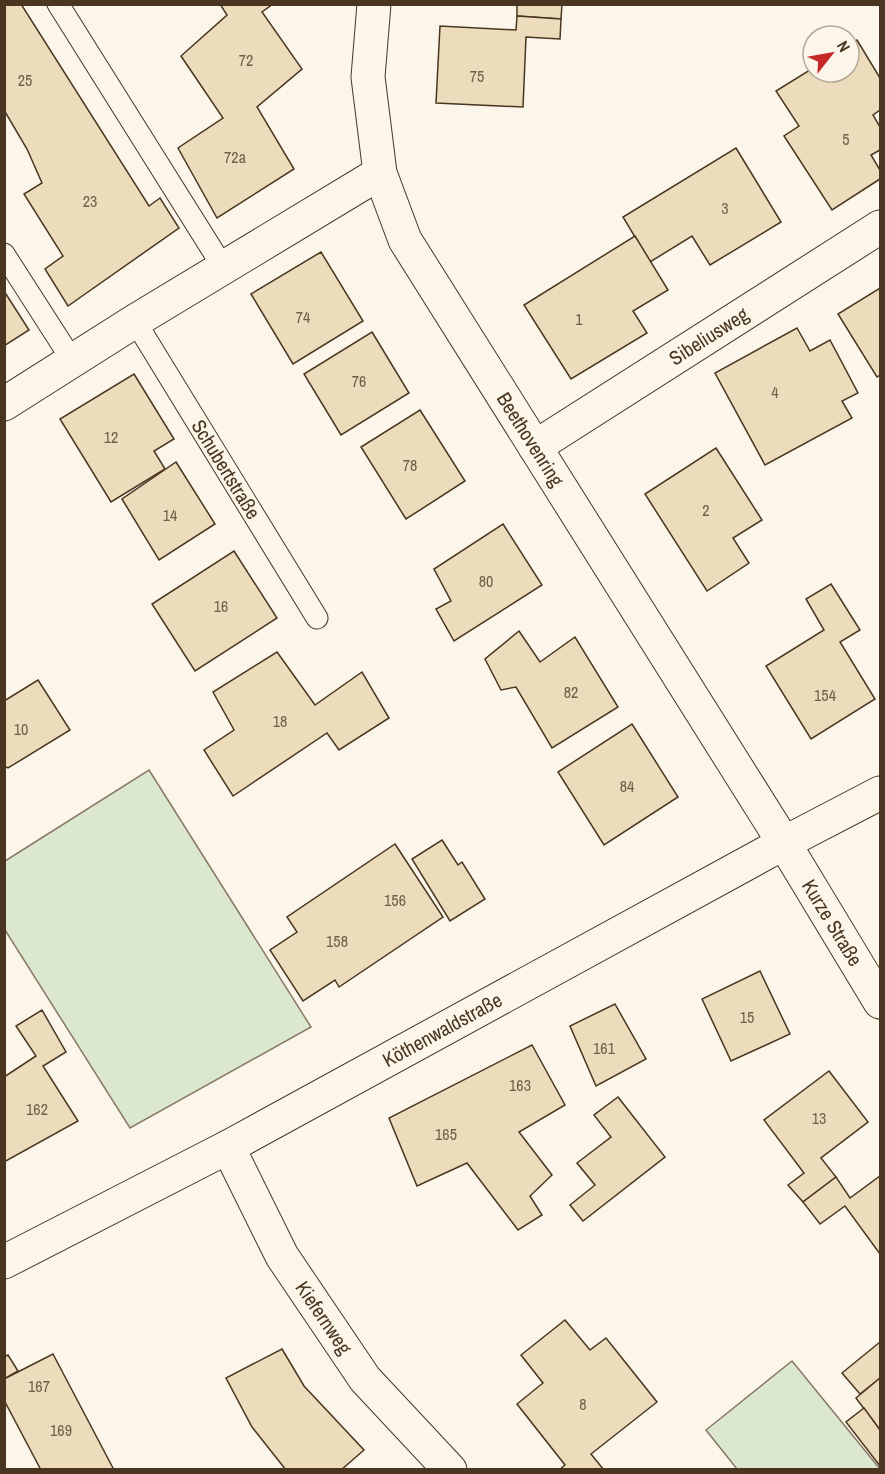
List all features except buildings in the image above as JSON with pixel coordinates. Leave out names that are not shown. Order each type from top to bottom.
[{"type":"street","name":"Beethovenring","points":[[374,4],[368,77],[380,173],[405,240],[784,843]]},
{"type":"street","points":[[4,404],[135,321],[380,173]]},
{"type":"street","name":"Sibeliusweg","points":[[535,447],[880,227]]},
{"type":"street","name":"Köthenwaldstraße","points":[[4,1262],[228,1147],[784,843],[880,793]]},
{"type":"street","name":"Kurze Straße","points":[[784,843],[880,1002]]},
{"type":"street","name":"Kiefernweg","points":[[228,1147],[282,1256],[365,1379],[450,1470]]},
{"type":"lane","points":[[58,4],[223,267]]},
{"type":"lane","points":[[4,254],[72,360]]},
{"type":"lane","name":"Schubertstraße","points":[[135,321],[317,618]]},
{"type":"green space","points":[[149,770],[311,1027],[130,1128],[5,930],[5,861]]},
{"type":"green space","points":[[792,1361],[880,1469],[737,1469],[706,1430]]}]
